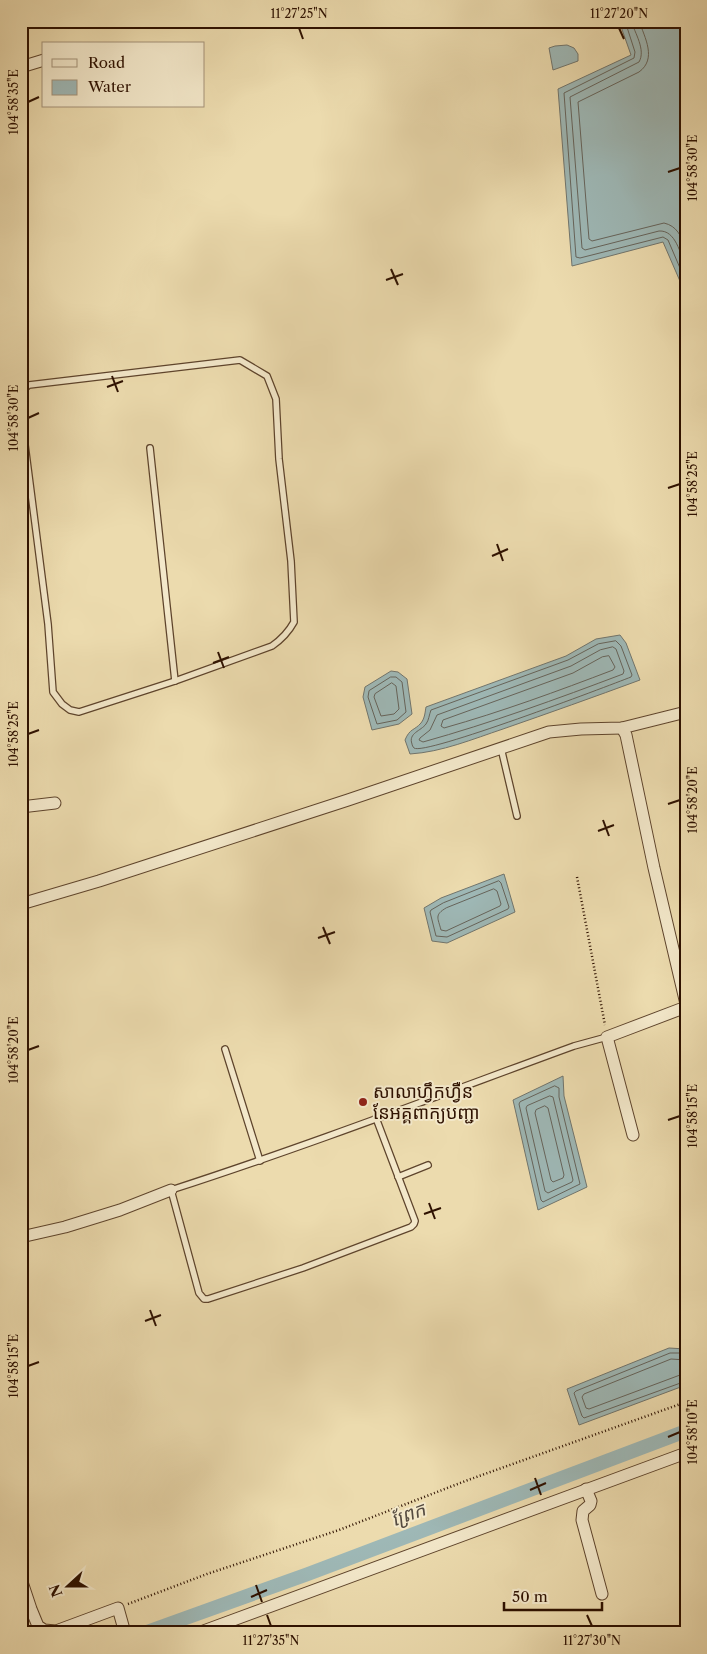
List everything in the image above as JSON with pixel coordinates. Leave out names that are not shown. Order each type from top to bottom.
[{"type":"street","points":[[21,67],[42,61]]},
{"type":"street","points":[[21,904],[99,881],[550,732],[622,728],[686,712]]},
{"type":"street","points":[[622,728],[626,734],[654,868],[686,1006],[608,1037],[634,1135]]},
{"type":"street","points":[[21,807],[56,804]]},
{"type":"street","points":[[21,1237],[65,1227],[120,1210],[172,1190]]},
{"type":"street","points":[[198,1633],[686,1453]]},
{"type":"street","points":[[586,1489],[591,1501],[590,1505],[583,1511],[582,1520],[602,1594]]},
{"type":"street","points":[[21,1579],[38,1626],[44,1630],[56,1631],[118,1608],[123,1629]]},
{"type":"lane","points":[[21,395],[28,385],[240,360],[267,376],[276,399],[279,459],[291,561],[294,622],[289,631],[272,646],[175,681],[80,712],[70,710],[62,704],[53,692],[48,624],[21,414]]},
{"type":"lane","points":[[150,448],[175,681]]},
{"type":"lane","points":[[501,748],[517,816]]},
{"type":"lane","points":[[376,1118],[415,1221],[414,1224],[411,1227],[303,1268],[204,1299],[199,1292],[172,1190],[260,1161],[376,1118],[574,1046],[608,1037]]},
{"type":"lane","points":[[225,1048],[260,1161]]},
{"type":"lane","points":[[398,1177],[428,1165]]},
{"type":"path","points":[[577,877],[608,1037]]},
{"type":"path","points":[[118,1608],[207,1574],[339,1530],[468,1480],[686,1402]]},
{"type":"water","points":[[619,21],[686,21],[686,295],[663,242],[572,266],[558,89],[631,55]]},
{"type":"water","points":[[567,45],[574,48],[578,54],[578,61],[553,70],[549,48]]},
{"type":"water","points":[[620,635],[626,643],[640,680],[469,741],[434,751],[410,754],[405,740],[410,731],[419,726],[425,715],[426,707],[566,656],[596,639]]},
{"type":"water","points":[[391,671],[398,672],[407,679],[412,714],[399,724],[372,730],[363,697],[365,687]]},
{"type":"water","points":[[504,874],[515,912],[447,943],[432,941],[424,908],[441,898]]},
{"type":"water","points":[[563,1076],[564,1096],[587,1187],[538,1210],[513,1100]]},
{"type":"water","points":[[669,1348],[686,1349],[686,1385],[579,1425],[567,1389]]},
{"type":"waterway","name":"ព្រែក","points":[[144,1633],[308,1574],[686,1431]]},
{"type":"place","name":"សាលាហ្វឹកហ្វឺន នែអគ្គពាក្យបញ្ជា","points":[[363,1102]]}]
